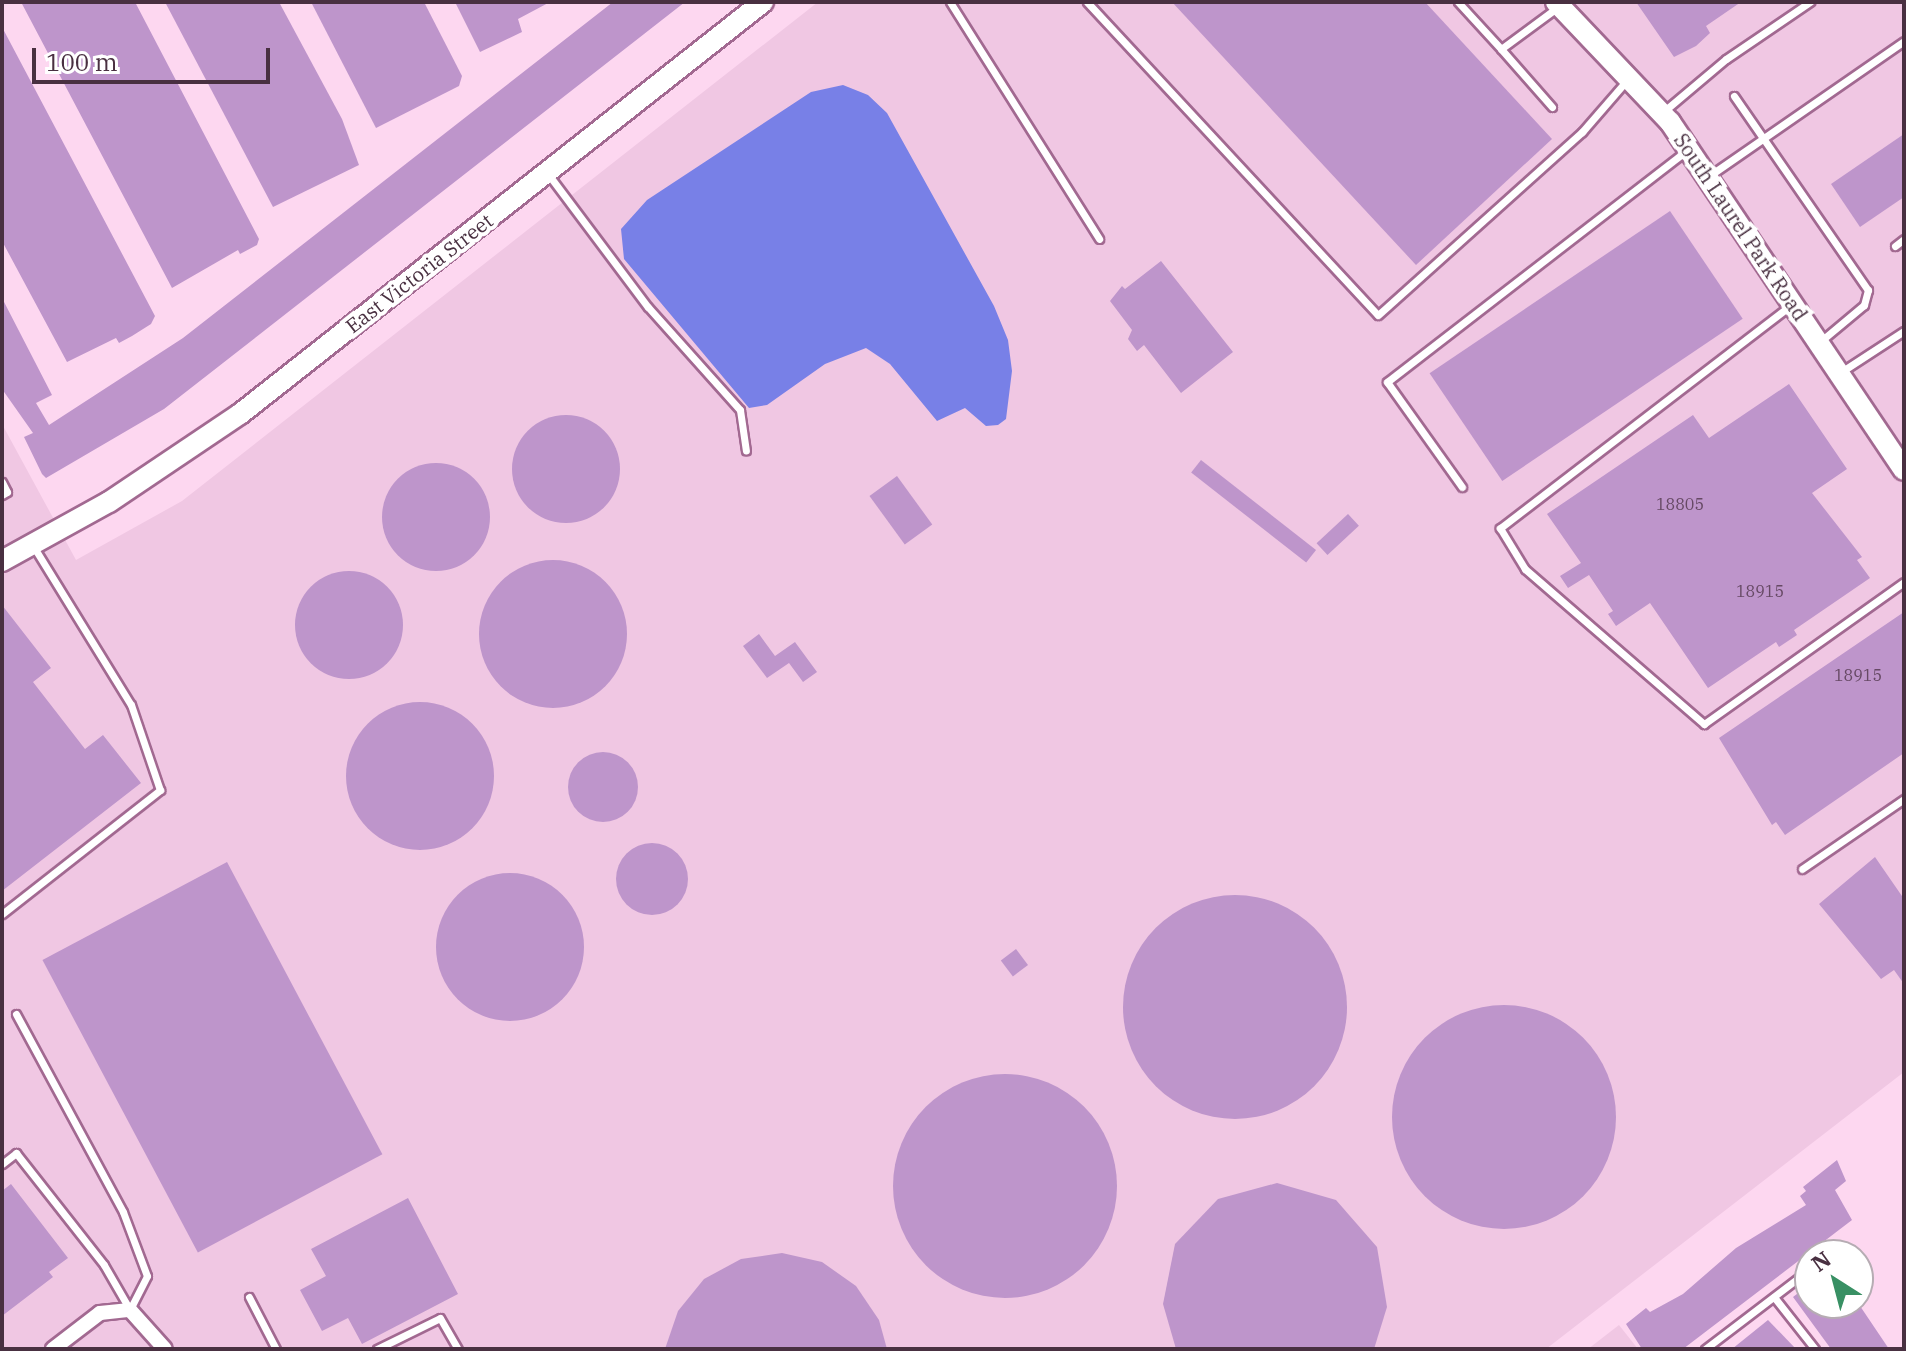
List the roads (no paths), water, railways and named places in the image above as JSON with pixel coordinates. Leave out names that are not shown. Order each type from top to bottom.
[{"type":"street","name":"East Victoria Street","points":[[2,561],[167,467],[240,414],[763,2]]},
{"type":"street","name":"South Laurel Park Road","points":[[1558,4],[1662,114],[1688,149],[1904,470]]},
{"type":"street","points":[[53,1349],[100,1313],[130,1310],[165,1349]]},
{"type":"lane","points":[[950,2],[1099,239]]},
{"type":"lane","points":[[1087,2],[1378,315],[1582,132],[1628,78]]},
{"type":"lane","points":[[1458,2],[1552,107]]},
{"type":"lane","points":[[1662,114],[1726,59],[1810,2]]},
{"type":"lane","points":[[1501,49],[1558,4]]},
{"type":"lane","points":[[1707,177],[1904,41]]},
{"type":"lane","points":[[1734,96],[1868,290],[1864,305],[1819,342]]},
{"type":"lane","points":[[1462,487],[1387,382],[1688,149]]},
{"type":"lane","points":[[546,173],[648,307],[740,410],[746,451]]},
{"type":"lane","points":[[1895,246],[1904,239]]},
{"type":"lane","points":[[1793,304],[1500,528],[1525,569],[1679,708],[1704,724],[1904,582]]},
{"type":"lane","points":[[1839,373],[1904,331]]},
{"type":"lane","points":[[2,482],[7,492],[2,495]]},
{"type":"lane","points":[[2,914],[160,790],[131,705],[32,544]]},
{"type":"lane","points":[[1802,869],[1904,799]]},
{"type":"lane","points":[[16,1014],[123,1212],[147,1276],[130,1310]]},
{"type":"lane","points":[[2,1164],[16,1153],[104,1265],[130,1310]]},
{"type":"lane","points":[[1705,1349],[1794,1281]]},
{"type":"lane","points":[[249,1297],[276,1349]]},
{"type":"lane","points":[[1774,1297],[1815,1349]]},
{"type":"lane","points":[[377,1349],[440,1318],[458,1349]]},
{"type":"water","points":[[843,85],[868,95],[887,113],[994,306],[1008,340],[1012,371],[1006,419],[998,425],[986,426],[965,408],[937,421],[890,364],[866,348],[825,364],[767,405],[749,408],[624,259],[621,229],[647,200],[811,92]]}]
